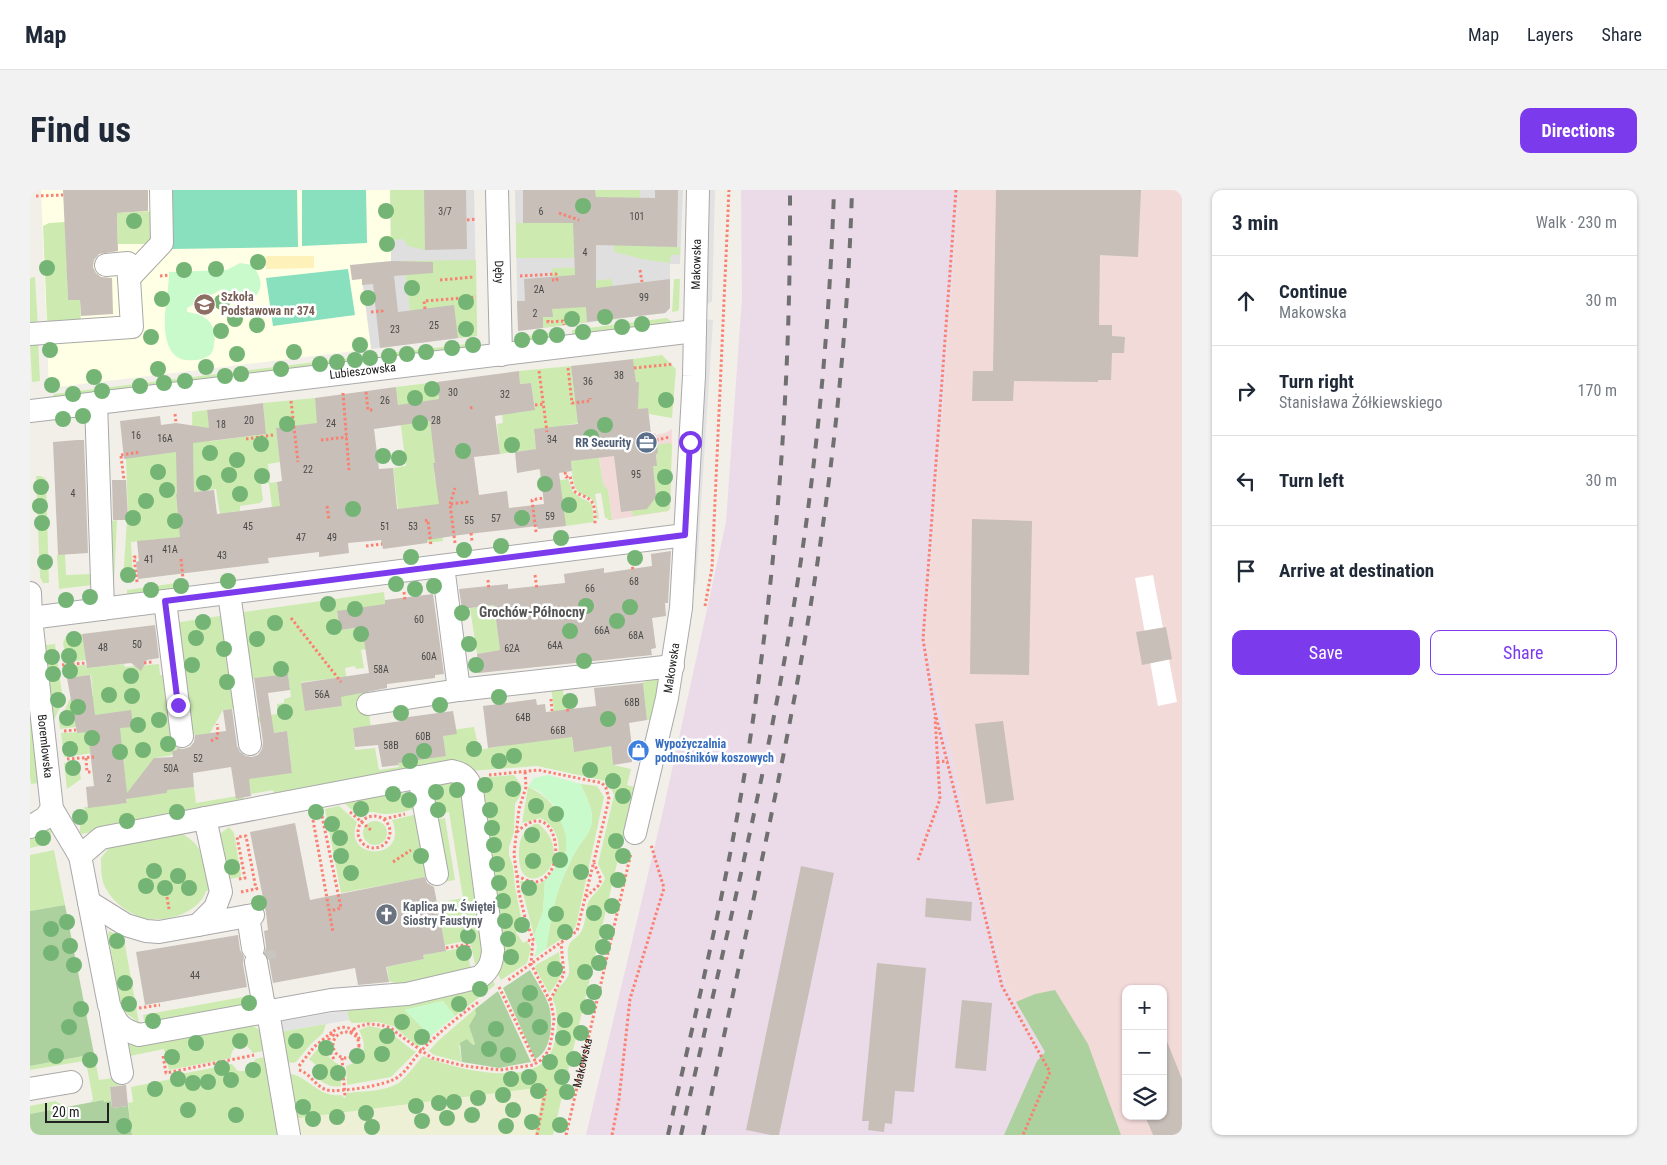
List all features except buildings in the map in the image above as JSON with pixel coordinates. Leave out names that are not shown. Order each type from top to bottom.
[{"type":"street","points":[[129,278],[162,244],[161,190]]},
{"type":"street","name":"Dęby","points":[[497,190],[501,355]]},
{"type":"street","name":"Makowska","points":[[636,833],[673,666],[681,608],[695,331],[698,190]]},
{"type":"street","points":[[30,334],[133,333],[128,264],[106,265]]},
{"type":"street","name":"Lubieszowska","points":[[30,411],[695,331]]},
{"type":"street","points":[[96,403],[102,609]]},
{"type":"street","points":[[31,618],[685,535]]},
{"type":"street","points":[[443,566],[459,690]]},
{"type":"street","name":"Boremlowska","points":[[30,593],[40,788],[52,809]]},
{"type":"street","points":[[229,593],[250,744]]},
{"type":"street","points":[[165,601],[182,736]]},
{"type":"street","points":[[368,704],[459,690],[673,666]]},
{"type":"street","points":[[80,856],[101,838],[205,818],[315,807],[419,777],[452,771],[459,772],[466,777],[470,784],[493,950],[492,962],[487,972],[475,980],[407,994],[331,1000],[139,1035],[126,1031],[115,1022],[109,1005]]},
{"type":"street","points":[[419,777],[438,874]]},
{"type":"street","points":[[30,827],[45,818],[52,809],[80,856],[122,1073]]},
{"type":"street","points":[[198,925],[215,908],[221,892],[205,818]]},
{"type":"street","points":[[89,902],[126,925],[146,932],[158,932],[250,916],[269,1011],[289,1135]]},
{"type":"street","points":[[30,1089],[71,1082]]},
{"type":"path","points":[[956,190],[923,639],[934,708],[1002,986],[1050,1072],[1023,1135]]},
{"type":"path","points":[[36,196],[64,195]]},
{"type":"path","points":[[558,213],[579,220]]},
{"type":"path","points":[[467,220],[475,220]]},
{"type":"path","points":[[640,270],[642,282]]},
{"type":"path","points":[[517,276],[556,274],[557,280],[552,280]]},
{"type":"path","points":[[440,280],[474,277]]},
{"type":"path","points":[[425,309],[424,301],[476,297]]},
{"type":"path","points":[[371,312],[382,311],[383,314]]},
{"type":"path","points":[[548,320],[548,322],[563,321],[564,325]]},
{"type":"path","points":[[634,368],[672,364]]},
{"type":"path","points":[[568,366],[572,403],[590,401],[590,398]]},
{"type":"path","points":[[539,369],[548,432]]},
{"type":"path","points":[[366,391],[368,410],[374,410]]},
{"type":"path","points":[[343,394],[349,470]]},
{"type":"path","points":[[291,400],[298,462]]},
{"type":"path","points":[[535,405],[544,404]]},
{"type":"path","points":[[175,414],[176,423]]},
{"type":"path","points":[[246,439],[272,435]]},
{"type":"path","points":[[321,440],[347,437]]},
{"type":"path","points":[[656,440],[665,438]]},
{"type":"path","points":[[121,455],[140,452]]},
{"type":"path","points":[[565,472],[566,477],[570,476],[574,491],[582,497],[590,499],[593,504],[595,522]]},
{"type":"path","points":[[455,488],[450,504],[455,540]]},
{"type":"path","points":[[536,530],[532,500],[543,498]]},
{"type":"path","points":[[450,504],[467,502],[467,505]]},
{"type":"path","points":[[327,506],[329,520]]},
{"type":"path","points":[[425,521],[428,520],[430,543]]},
{"type":"path","points":[[366,546],[382,544]]},
{"type":"path","points":[[136,579],[134,558],[139,557]]},
{"type":"path","points":[[180,559],[182,573]]},
{"type":"path","points":[[535,570],[537,590]]},
{"type":"path","points":[[404,589],[406,601]]},
{"type":"path","points":[[291,618],[341,682]]},
{"type":"path","points":[[62,665],[86,663]]},
{"type":"path","points":[[918,860],[940,799],[934,708]]},
{"type":"path","points":[[211,741],[217,738],[217,724]]},
{"type":"path","points":[[78,758],[94,757]]},
{"type":"path","points":[[86,758],[88,772],[92,772]]},
{"type":"path","points":[[937,762],[948,761]]},
{"type":"path","points":[[315,807],[333,932]]},
{"type":"path","points":[[315,807],[341,908],[330,910]]},
{"type":"path","points":[[374,815],[382,817],[391,828],[391,836],[381,847],[374,849],[367,847],[358,836],[358,828],[361,822],[367,817],[374,815]]},
{"type":"path","points":[[516,833],[529,823],[537,821],[544,823],[551,830],[556,842],[553,866],[546,877],[534,882],[518,876]]},
{"type":"path","points":[[361,822],[372,831]]},
{"type":"path","name":"Makowska","points":[[566,1135],[636,833]]},
{"type":"path","points":[[245,878],[237,837],[246,836],[256,889]]},
{"type":"path","points":[[585,898],[598,886],[601,880],[594,863]]},
{"type":"path","points":[[240,892],[260,888]]},
{"type":"path","points":[[612,1135],[620,1099],[630,998],[664,888]]},
{"type":"path","points":[[528,940],[533,942]]},
{"type":"path","points":[[550,1000],[564,974],[561,943]]},
{"type":"path","points":[[446,948],[469,944],[475,980]]},
{"type":"path","points":[[499,987],[536,1063]]},
{"type":"path","points":[[140,1008],[160,1005]]},
{"type":"path","points":[[296,1069],[314,1046],[338,1028],[352,1029],[358,1034],[360,1041]]},
{"type":"path","points":[[332,1032],[335,1038]]},
{"type":"path","points":[[332,1032],[328,1039],[328,1046],[334,1059]]},
{"type":"path","points":[[344,1032],[355,1036],[359,1047],[356,1053],[352,1057],[346,1058],[336,1054],[332,1043],[335,1038],[344,1032]]},
{"type":"path","points":[[163,1056],[166,1073],[275,1051]]},
{"type":"path","points":[[342,1058],[344,1096]]},
{"type":"path","points":[[537,1135],[546,1089]]},
{"type":"shaded area","name":"Szkoła Podstawowa nr 374","points":[[41,190],[390,190],[391,261],[360,264],[371,349],[49,388]]},
{"type":"shaded area","points":[[390,190],[474,190],[477,336],[371,349],[360,264],[391,261]]},
{"type":"shaded area","points":[[515,190],[683,190],[680,264],[670,264],[670,308],[665,313],[518,331]]},
{"type":"shaded area","points":[[708,190],[715,190],[712,301],[704,307]]},
{"type":"shaded area","points":[[741,190],[959,190],[925,639],[1006,986],[1094,1135],[586,1135],[663,811],[726,522],[742,298]]},
{"type":"shaded area","points":[[959,190],[1182,190],[1182,1135],[1094,1135],[1006,986],[925,639]]},
{"type":"shaded area","points":[[705,319],[713,320],[696,583],[688,597]]},
{"type":"shaded area","points":[[672,429],[670,509],[668,511],[612,520],[608,491],[603,484],[597,441],[655,433],[656,435]]},
{"type":"shaded area","points":[[347,1010],[349,1020],[279,1032],[278,1022]]},
{"type":"shaded area","points":[[544,1087],[535,1135],[293,1135],[291,1119]]},
{"type":"green space","points":[[169,190],[297,190],[298,247],[170,249]]},
{"type":"green space","points":[[302,190],[366,190],[367,243],[302,246]]},
{"type":"green space","points":[[390,190],[424,190],[425,250],[408,246],[403,239],[391,240]]},
{"type":"green space","points":[[582,190],[574,245],[574,258],[516,258],[516,223],[558,223]]},
{"type":"green space","points":[[595,190],[640,190],[640,198],[596,197]]},
{"type":"green space","points":[[155,211],[156,244],[118,244],[117,213]]},
{"type":"green space","points":[[65,222],[68,300],[80,300],[81,322],[47,323],[43,226],[49,223]]},
{"type":"green space","points":[[614,245],[680,247],[680,255],[671,255],[670,263],[647,260],[614,252]]},
{"type":"green space","points":[[476,260],[477,336],[458,338],[454,306],[410,311],[404,261]]},
{"type":"green space","points":[[240,263],[252,265],[256,271],[260,283],[258,294],[248,301],[240,303],[227,296],[222,289],[187,308],[187,312],[200,315],[209,321],[214,331],[214,348],[210,355],[200,359],[185,360],[177,357],[171,351],[165,333],[169,272],[227,270]]},
{"type":"green space","points":[[596,267],[596,270],[575,271],[575,282],[612,279],[618,319],[598,321],[596,294],[586,307],[587,322],[543,328],[543,317],[552,317],[552,268]]},
{"type":"green space","points":[[348,269],[355,315],[273,326],[266,278]]},
{"type":"green space","points":[[35,277],[38,327],[30,324],[30,278]]},
{"type":"green space","points":[[674,279],[680,279],[679,309],[672,312]]},
{"type":"green space","points":[[667,318],[673,323],[572,336],[572,330]]},
{"type":"green space","points":[[561,331],[562,337],[520,343],[520,337]]},
{"type":"green space","points":[[38,341],[40,381],[32,382],[30,344]]},
{"type":"green space","points":[[476,343],[477,348],[382,359],[381,354]]},
{"type":"green space","points":[[373,355],[373,360],[52,400],[54,394]]},
{"type":"green space","points":[[662,355],[676,369],[672,418],[649,414],[647,408],[566,425],[567,429],[534,434],[537,449],[560,480],[568,479],[573,492],[592,505],[594,522],[565,526],[562,502],[543,493],[536,449],[500,454],[497,424],[503,423],[502,413],[523,412],[524,409],[535,408],[531,383],[520,384],[519,371],[571,366],[575,399],[605,396],[639,382],[636,382],[633,359]]},
{"type":"green space","points":[[437,382],[439,399],[427,401],[432,436],[470,458],[433,463],[435,480],[441,480],[439,507],[443,541],[427,543],[423,506],[398,509],[393,468],[406,466],[396,387]]},
{"type":"green space","points":[[315,398],[321,451],[276,428],[280,462],[268,464],[270,483],[277,482],[279,498],[286,502],[273,516],[269,483],[261,484],[263,500],[260,503],[240,506],[240,511],[231,512],[234,539],[224,541],[216,489],[194,492],[192,412],[207,410],[211,441],[266,434],[263,403]]},
{"type":"green space","points":[[670,443],[672,445],[670,509],[668,511],[633,516],[632,510],[650,505],[653,501],[653,494],[656,493],[653,466],[657,465],[657,445]]},
{"type":"green space","points":[[181,451],[176,495],[181,537],[131,542],[133,580],[123,581],[128,519],[126,458]]},
{"type":"green space","points":[[599,457],[603,484],[608,490],[612,520],[605,518],[601,493],[595,494],[599,519],[597,519],[595,503],[578,492],[574,482],[571,461]]},
{"type":"green space","points":[[36,476],[46,479],[49,583],[43,583],[40,577]]},
{"type":"green space","points":[[117,520],[114,582],[108,583],[111,521]]},
{"type":"green space","points":[[65,554],[66,575],[91,574],[92,585],[59,589],[57,555]]},
{"type":"green space","points":[[184,582],[185,589],[127,596],[127,590]]},
{"type":"green space","points":[[384,592],[386,610],[337,612],[340,630],[363,627],[366,649],[361,650],[364,668],[356,669],[355,666],[345,668],[349,694],[366,688],[371,729],[361,730],[360,727],[353,728],[355,750],[375,748],[379,770],[399,767],[397,757],[446,756],[443,736],[451,730],[474,727],[479,750],[571,734],[574,752],[610,742],[613,765],[631,769],[627,785],[635,787],[553,1135],[535,1135],[544,1087],[291,1119],[285,1073],[300,1077],[325,1093],[341,1095],[345,1098],[347,1093],[375,1090],[396,1085],[423,1056],[453,1066],[492,1073],[512,1073],[529,1070],[543,1063],[552,1050],[555,1040],[557,1020],[553,999],[555,992],[568,977],[569,946],[581,932],[588,903],[605,878],[598,864],[614,795],[610,785],[606,781],[537,766],[469,771],[275,798],[273,790],[251,794],[248,777],[292,772],[287,731],[273,733],[271,721],[252,723],[251,718],[277,714],[277,704],[284,703],[284,699],[291,697],[288,674],[246,680],[237,613]],"holes":[[[337,678],[342,706],[306,711],[301,682]]]},
{"type":"green space","points":[[494,605],[500,650],[477,654],[470,608]]},
{"type":"green space","points":[[226,615],[238,708],[223,710],[210,733],[188,736],[174,623]]},
{"type":"green space","points":[[82,634],[86,660],[66,662],[63,643],[66,636]]},
{"type":"green space","points":[[55,644],[63,701],[54,720],[45,645]]},
{"type":"green space","points":[[124,664],[125,667],[159,664],[160,675],[168,674],[177,750],[172,751],[173,755],[154,758],[154,795],[167,793],[167,790],[194,787],[196,803],[243,795],[245,805],[81,834],[80,825],[87,823],[84,807],[127,803],[124,784],[126,784],[123,758],[108,751],[64,757],[61,733],[83,732],[76,724],[76,727],[60,729],[59,722],[70,699],[93,696],[91,675],[68,678],[66,667],[86,665],[87,668]]},
{"type":"green space","points":[[662,678],[655,719],[647,720],[643,682]]},
{"type":"green space","points":[[562,685],[567,714],[554,711],[551,687]]},
{"type":"green space","points":[[30,694],[39,783],[31,784],[30,776]]},
{"type":"green space","points":[[78,761],[81,779],[67,789],[64,763]]},
{"type":"green space","points":[[514,775],[522,786],[520,796],[515,804],[514,832],[509,847],[523,927],[516,932],[523,943],[527,941],[531,948],[527,963],[501,980],[496,971],[478,778]]},
{"type":"green space","points":[[548,775],[581,784],[590,806],[592,820],[588,833],[572,857],[560,887],[552,914],[546,949],[534,958],[537,946],[534,936],[543,912],[545,880],[566,853],[566,836],[555,806],[539,791],[528,787],[534,778]]},
{"type":"green space","points":[[453,781],[463,790],[488,944],[479,964],[475,965],[470,940],[445,945],[437,903],[463,898],[449,812],[431,815],[431,787],[436,783]]},
{"type":"green space","points":[[581,784],[597,786],[604,797],[576,926],[572,932],[546,949],[552,914],[560,887],[572,857],[588,833],[591,825],[591,811]]},
{"type":"green space","points":[[528,787],[552,804],[563,822],[566,831],[566,851],[564,857],[557,864],[559,850],[555,832],[551,826],[540,818],[522,823]]},
{"type":"green space","points":[[400,791],[419,808],[391,814],[371,812],[361,818],[344,803],[343,798]]},
{"type":"green space","points":[[339,806],[357,822],[355,835],[358,844],[366,850],[375,851],[385,849],[392,844],[395,834],[392,820],[422,813],[432,876],[341,893],[325,809]]},
{"type":"green space","points":[[445,818],[455,880],[443,882],[433,820]]},
{"type":"green space","points":[[375,821],[384,824],[387,833],[384,842],[375,845],[366,842],[363,833],[366,824]]},
{"type":"green space","points":[[534,824],[539,824],[551,839],[554,853],[551,865],[544,874],[535,878],[527,877],[521,868],[519,850],[523,835]]},
{"type":"green space","points":[[53,826],[48,844],[30,848],[30,839]]},
{"type":"green space","points":[[229,827],[234,833],[241,875],[240,877],[230,879],[227,877],[219,837]]},
{"type":"green space","points":[[177,832],[193,841],[198,848],[205,863],[211,890],[206,891],[196,906],[170,918],[143,918],[117,903],[109,894],[103,882],[101,858],[108,849],[116,843]]},
{"type":"green space","points":[[54,850],[65,905],[30,911],[30,855]]},
{"type":"green space","points":[[545,880],[543,912],[534,936],[520,881],[539,884]]},
{"type":"green space","points":[[65,905],[94,1054],[30,1066],[30,911]]},
{"type":"green space","points":[[109,931],[124,939],[139,1023],[126,1013],[119,998]]},
{"type":"green space","points":[[467,947],[471,972],[407,987],[389,981],[387,967],[424,959],[423,955]]},
{"type":"green space","points":[[559,952],[560,974],[549,993],[535,968],[536,965]]},
{"type":"green space","points":[[530,970],[547,1001],[551,1020],[548,1043],[541,1055],[535,1059],[503,988]]},
{"type":"green space","points":[[491,975],[495,985],[455,1016],[443,1001],[405,1010],[431,1036],[418,1047],[393,1026],[378,1022],[352,1023],[349,1020],[347,1010],[465,990]]},
{"type":"green space","points":[[1055,990],[1088,1044],[1121,1135],[1004,1135],[1037,1061],[1045,1052],[1016,1002],[1035,994]]},
{"type":"green space","points":[[498,991],[531,1062],[499,1068],[462,1062],[460,1043],[467,1039],[473,1045],[475,1044],[469,1026],[476,1014],[475,1009]]},
{"type":"green space","points":[[254,995],[251,1004],[145,1026],[143,1015]]},
{"type":"green space","points":[[443,1001],[455,1016],[431,1036],[404,1010]]},
{"type":"green space","points":[[475,1009],[477,1014],[469,1026],[475,1044],[473,1045],[467,1039],[459,1046],[462,1062],[434,1055],[429,1051],[438,1041]]},
{"type":"green space","points":[[244,1024],[250,1025],[261,1032],[268,1050],[253,1053],[247,1046],[241,1046],[234,1050],[231,1058],[169,1070],[164,1049],[130,1056],[128,1045]]},
{"type":"green space","points":[[326,1024],[323,1033],[296,1062],[285,1061],[279,1032]]},
{"type":"green space","points":[[369,1026],[390,1032],[416,1052],[391,1077],[347,1085],[346,1066],[357,1060],[363,1052],[362,1036],[359,1030]]},
{"type":"green space","points":[[323,1043],[328,1056],[340,1065],[341,1086],[328,1085],[317,1078],[325,1076],[325,1073],[309,1059]]},
{"type":"green space","points":[[94,1054],[99,1080],[121,1077],[122,1085],[110,1087],[111,1101],[103,1103],[103,1100],[91,1102],[93,1099],[86,1062],[84,1061],[30,1070],[30,1066]]},
{"type":"green space","points":[[269,1056],[283,1135],[132,1135],[128,1103],[133,1102],[131,1087],[171,1079],[171,1076],[232,1064],[238,1071],[246,1071],[252,1067],[255,1059]]},
{"type":"green space","points":[[103,1100],[104,1102],[111,1101],[112,1108],[128,1106],[132,1135],[30,1135],[30,1114]]},
{"type":"green space","points":[[55,1101],[67,1107],[30,1114],[30,1106]]},
{"type":"sand","points":[[266,256],[314,256],[314,268],[266,269]]},
{"type":"pier","points":[[1153,575],[1177,702],[1158,706],[1135,578]]},
{"type":"tunnel","points":[[264,952],[266,960]]},
{"type":"railway","points":[[668,1135],[730,853],[758,688],[774,547],[785,405],[790,262],[790,190]]},
{"type":"railway","points":[[681,1135],[751,827],[788,640],[813,472],[819,416],[832,247],[834,190]]},
{"type":"railway","points":[[703,1135],[775,799],[812,597],[827,496],[839,394],[852,190]]},
{"type":"place","name":"Szkoła Podstawowa nr 374","points":[[205,304]]},
{"type":"place","name":"RR Security","points":[[647,443]]},
{"type":"place","name":"Wypożyczalnia podnośników koszowych","points":[[639,751]]},
{"type":"place","name":"Kaplica pw. Świętej Siostry Faustyny","points":[[387,914]]},
{"type":"district","name":"Grochów-Północny","points":[[532,612]]},
{"type":"route","points":[[178,705],[165,601],[685,535],[690,442]]}]
